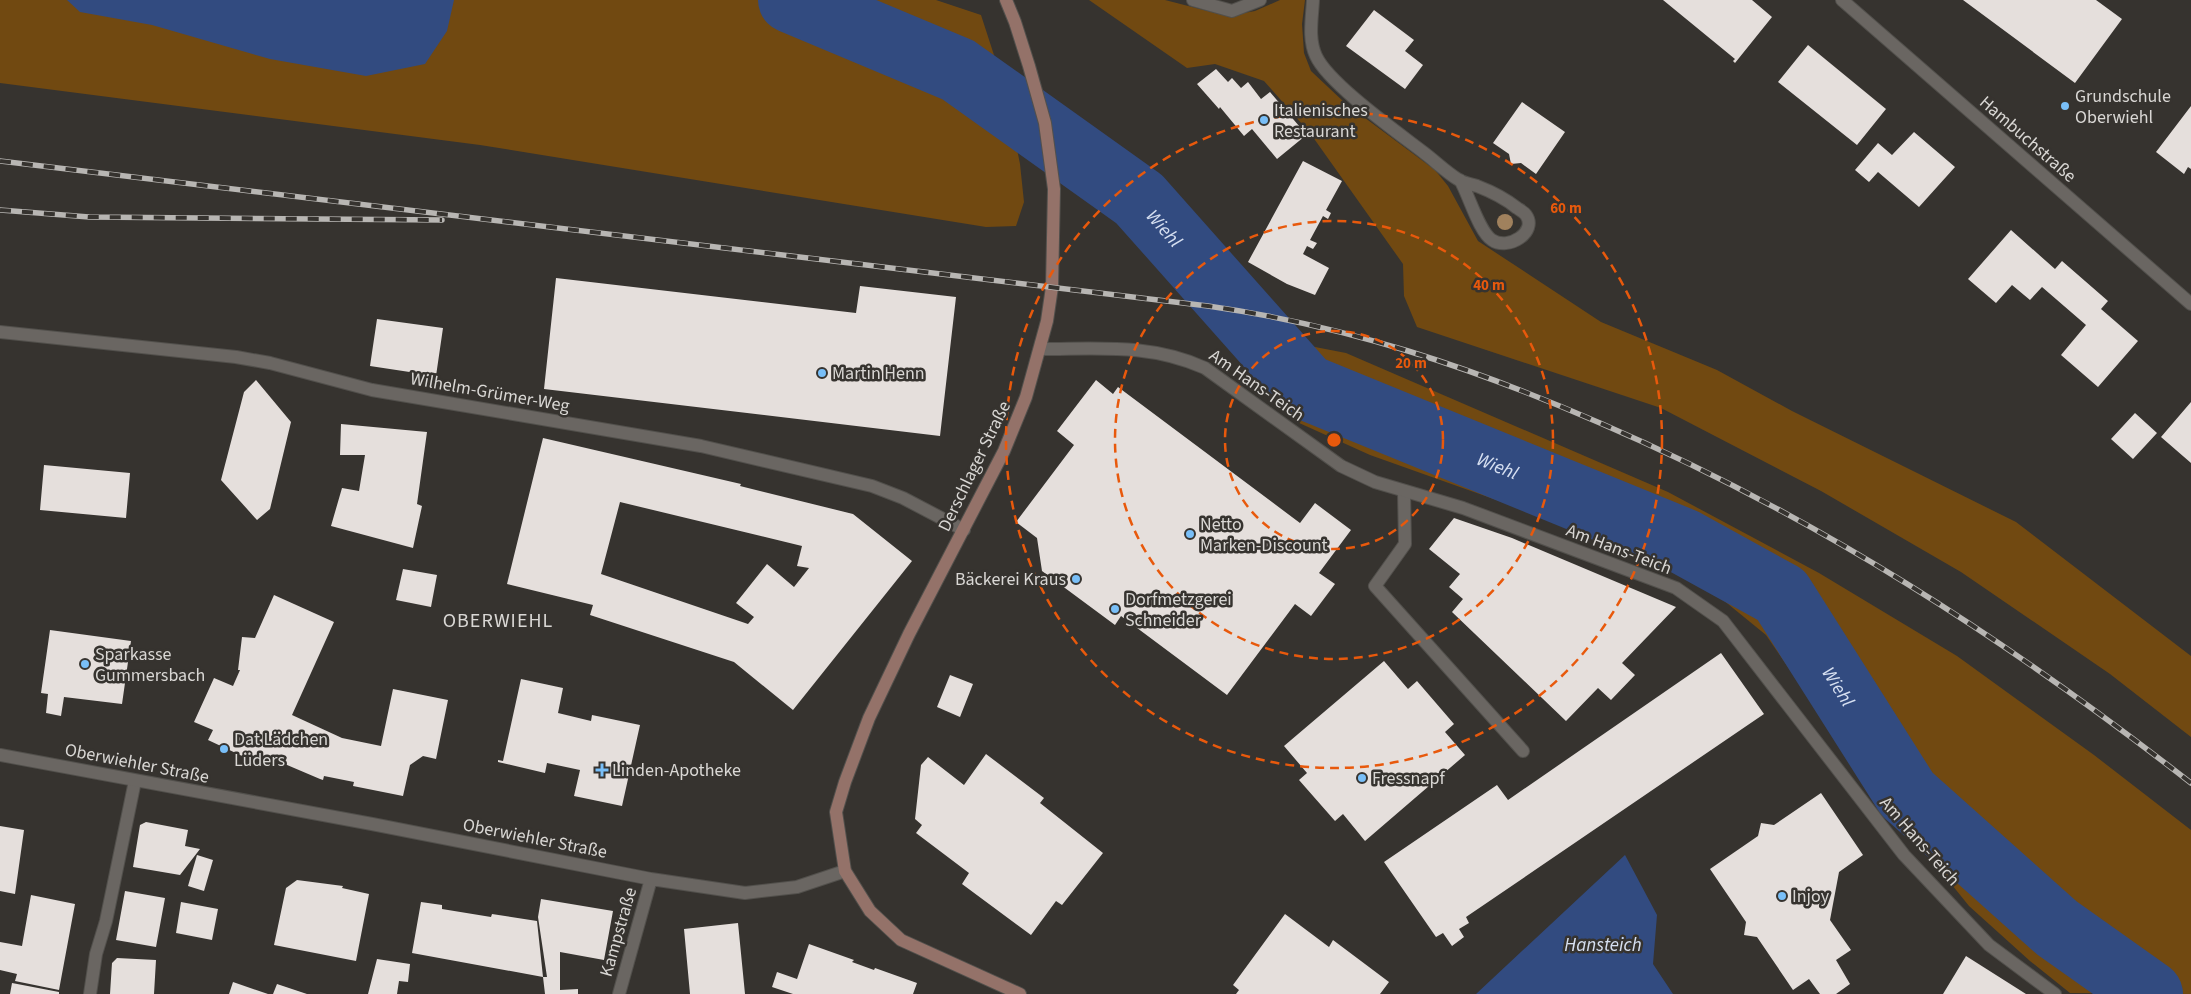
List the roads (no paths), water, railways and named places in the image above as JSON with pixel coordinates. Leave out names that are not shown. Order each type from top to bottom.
[{"type":"main road","name":"Derschlager Straße","points":[[845,871],[836,812],[845,782],[869,718],[909,634],[1004,451],[1026,397],[1047,321],[1052,287],[1054,189],[1045,123],[1029,66],[1006,0]]},
{"type":"main road","points":[[845,871],[870,911],[901,940],[1020,994]]},
{"type":"street","points":[[1193,0],[1232,11],[1260,0]]},
{"type":"street","points":[[1313,0],[1312,47],[1316,59],[1333,78],[1375,115],[1460,180],[1478,186],[1514,205],[1526,216],[1528,223],[1525,233],[1517,241],[1505,244],[1492,240],[1483,230],[1460,180]]},
{"type":"street","name":"Hambuchstraße","points":[[1842,0],[2191,304]]},
{"type":"street","name":"Wilhelm-Grümer-Weg","points":[[0,332],[236,357],[270,363],[372,390],[701,446],[872,486],[903,498],[964,530]]},
{"type":"street","name":"Am Hans-Teich","points":[[1040,349],[1144,349],[1182,357],[1205,368],[1341,466],[1375,482],[1463,508],[1676,588],[1723,621],[1904,855],[1989,945],[2055,994]]},
{"type":"street","points":[[1404,491],[1405,544],[1375,586],[1523,751]]},
{"type":"street","name":"Oberwiehler Straße","points":[[0,755],[372,824],[651,879],[745,893],[797,887],[845,871]]},
{"type":"street","points":[[90,994],[96,954],[106,920],[135,781]]},
{"type":"street","name":"Kampstraße","points":[[619,994],[651,879]]},
{"type":"water","points":[[67,0],[454,0],[447,31],[425,64],[366,76],[270,59],[152,25],[80,12]]},
{"type":"water","name":"Hansteich","points":[[1625,855],[1657,915],[1653,964],[1673,994],[1476,994]]},
{"type":"waterway","name":"Wiehl","points":[[791,0],[958,70],[1139,199],[1306,387],[1683,541],[1781,595],[1907,794],[2057,928],[2150,994]]},
{"type":"railway","points":[[0,161],[1208,306],[1260,314],[1360,337],[1456,367],[1552,403],[1680,459],[1757,498],[1833,540],[1980,630],[2051,679],[2191,783]]},
{"type":"railway","points":[[0,210],[89,217],[442,220]]},
{"type":"place","name":"Grundschule Oberwiehl","points":[[2065,106]]},
{"type":"place","name":"Italienisches Restaurant","points":[[1264,120]]},
{"type":"place","name":"Martin Henn","points":[[822,373]]},
{"type":"place","name":"Netto Marken-Discount","points":[[1190,534]]},
{"type":"place","name":"Bäckerei Kraus","points":[[1076,579]]},
{"type":"place","name":"Dorfmetzgerei Schneider","points":[[1115,609]]},
{"type":"place","name":"Sparkasse Gummersbach","points":[[85,664]]},
{"type":"place","name":"Dat Lädchen Lüders","points":[[224,749]]},
{"type":"place","name":"Linden-Apotheke","points":[[602,770]]},
{"type":"place","name":"Fressnapf","points":[[1362,778]]},
{"type":"place","name":"Injoy","points":[[1782,896]]},
{"type":"district","name":"OBERWIEHL","points":[[498,620]]}]
